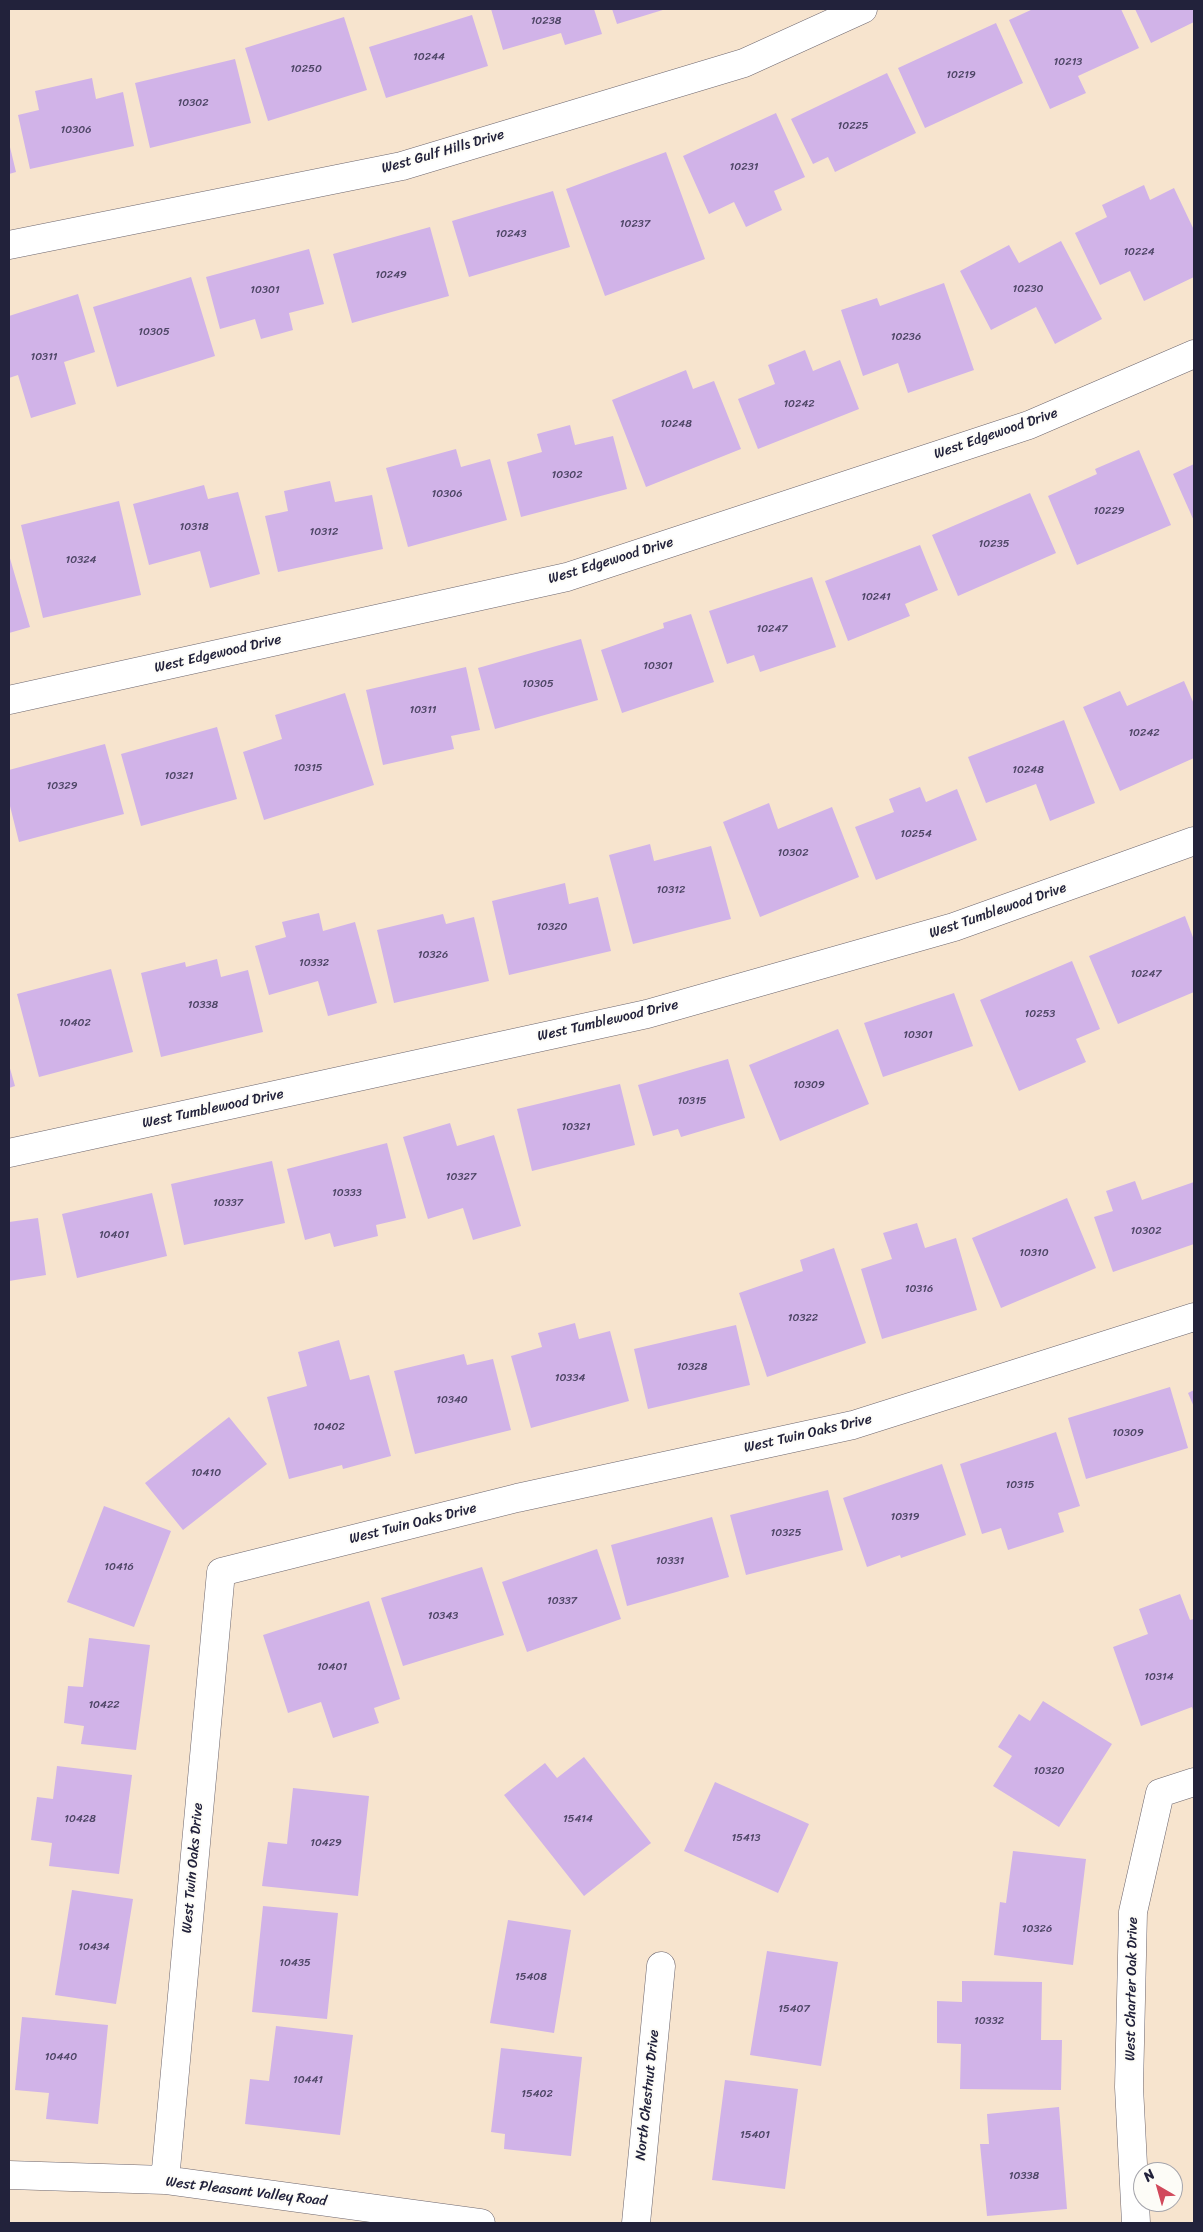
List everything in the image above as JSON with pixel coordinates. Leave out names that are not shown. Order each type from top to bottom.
[{"type":"street","name":"West Gulf Hills Drive","points":[[9,245],[402,166],[744,63],[863,9]]},
{"type":"street","name":"West Edgewood Drive","points":[[9,700],[567,577],[1029,425],[1194,354]]},
{"type":"street","name":"West Tumblewood Drive","points":[[9,1153],[647,1014],[954,927],[1194,841]]},
{"type":"street","name":"West Twin Oaks Drive","points":[[165,2180],[220,1572],[517,1498],[853,1426],[1194,1317]]},
{"type":"street","name":"West Charter Oak Drive","points":[[1136,2223],[1129,2087],[1133,1912],[1160,1793],[1194,1782]]},
{"type":"street","name":"North Chestnut Drive","points":[[636,2223],[661,1966]]},
{"type":"street","name":"West Pleasant Valley Road","points":[[9,2175],[165,2180],[481,2223]]},
{"type":"building","points":[[491,9],[594,9],[602,34],[565,45],[561,33],[503,50]]},
{"type":"building","points":[[612,9],[666,9],[617,24]]},
{"type":"building","points":[[1033,9],[1121,9],[1139,48],[1078,76],[1086,93],[1050,109],[1009,20]]},
{"type":"building","points":[[1135,9],[1194,9],[1194,22],[1151,43]]},
{"type":"building","points":[[472,15],[488,66],[386,98],[369,47]]},
{"type":"building","points":[[344,17],[367,90],[268,121],[245,48]]},
{"type":"building","points":[[996,23],[1023,83],[925,128],[898,68]]},
{"type":"building","points":[[235,59],[251,123],[150,148],[135,83]]},
{"type":"building","points":[[887,73],[916,133],[835,172],[828,157],[813,164],[791,119]]},
{"type":"building","points":[[92,78],[96,99],[123,92],[134,146],[30,169],[18,115],[39,110],[35,91]]},
{"type":"building","points":[[776,113],[805,177],[774,191],[782,210],[746,227],[734,202],[709,214],[683,156]]},
{"type":"building","points":[[9,143],[16,172],[9,174]]},
{"type":"building","points":[[666,152],[705,259],[605,296],[566,189]]},
{"type":"building","points":[[1144,185],[1150,200],[1174,188],[1194,230],[1194,277],[1144,301],[1130,271],[1100,285],[1075,233],[1107,217],[1102,205]]},
{"type":"building","points":[[553,191],[570,247],[469,277],[452,221]]},
{"type":"building","points":[[430,227],[449,296],[352,323],[333,254]]},
{"type":"building","points":[[1061,241],[1102,319],[1055,344],[1036,307],[991,330],[960,271],[1009,245],[1019,263]]},
{"type":"building","points":[[309,249],[324,304],[289,313],[293,330],[261,339],[255,319],[220,329],[206,277]]},
{"type":"building","points":[[191,277],[215,356],[117,387],[93,307]]},
{"type":"building","points":[[944,283],[974,370],[908,393],[898,363],[863,376],[841,310],[877,298],[880,306]]},
{"type":"building","points":[[78,294],[95,352],[64,362],[76,404],[31,418],[18,375],[9,378],[9,316]]},
{"type":"building","points":[[805,350],[813,371],[840,360],[859,409],[758,449],[738,399],[775,384],[768,365]]},
{"type":"building","points":[[686,370],[693,389],[714,381],[741,449],[646,487],[612,400]]},
{"type":"building","points":[[570,425],[575,445],[613,436],[627,489],[521,517],[507,462],[542,452],[537,434]]},
{"type":"building","points":[[456,449],[461,467],[490,459],[507,520],[408,547],[386,468]]},
{"type":"building","points":[[1139,450],[1171,525],[1077,565],[1048,496],[1097,474],[1095,469]]},
{"type":"building","points":[[1194,464],[1194,521],[1173,474]]},
{"type":"building","points":[[330,481],[335,502],[372,495],[383,549],[278,572],[265,516],[288,511],[284,491]]},
{"type":"building","points":[[204,485],[208,499],[238,492],[260,574],[210,588],[200,551],[149,565],[133,504]]},
{"type":"building","points":[[1030,493],[1056,553],[958,596],[932,535]]},
{"type":"building","points":[[119,501],[141,595],[43,618],[21,525]]},
{"type":"building","points":[[920,545],[938,590],[905,604],[910,616],[848,641],[825,581]]},
{"type":"building","points":[[9,555],[30,627],[9,633]]},
{"type":"building","points":[[812,577],[836,647],[760,672],[754,655],[727,664],[709,611]]},
{"type":"building","points":[[691,614],[714,682],[622,713],[601,650],[664,628],[663,623]]},
{"type":"building","points":[[581,639],[598,700],[495,729],[478,668]]},
{"type":"building","points":[[466,667],[480,730],[451,736],[454,749],[383,765],[366,690]]},
{"type":"building","points":[[1184,681],[1194,704],[1194,758],[1120,791],[1083,707],[1120,691],[1127,706]]},
{"type":"building","points":[[345,693],[374,785],[264,820],[243,752],[282,739],[275,715]]},
{"type":"building","points":[[1064,720],[1095,803],[1050,821],[1036,784],[986,803],[968,757]]},
{"type":"building","points":[[217,727],[237,799],[141,826],[121,754]]},
{"type":"building","points":[[105,744],[124,814],[19,842],[9,802],[9,770]]},
{"type":"building","points":[[920,787],[926,802],[957,789],[977,840],[876,880],[855,827],[894,812],[889,799]]},
{"type":"building","points":[[769,803],[778,829],[832,807],[859,877],[760,917],[723,822]]},
{"type":"building","points":[[650,844],[654,861],[711,846],[731,919],[633,944],[609,855]]},
{"type":"building","points":[[565,883],[569,904],[598,897],[611,951],[509,975],[492,901]]},
{"type":"building","points":[[319,913],[323,931],[355,922],[377,1003],[328,1016],[318,981],[269,995],[255,946],[286,937],[282,922]]},
{"type":"building","points":[[443,914],[446,924],[474,917],[489,981],[394,1003],[377,930]]},
{"type":"building","points":[[1185,916],[1194,940],[1194,992],[1118,1024],[1089,956]]},
{"type":"building","points":[[217,959],[221,977],[248,970],[263,1032],[161,1057],[141,973],[185,962],[186,967]]},
{"type":"building","points":[[1072,961],[1100,1029],[1076,1039],[1086,1062],[1019,1091],[980,1000]]},
{"type":"building","points":[[111,969],[133,1052],[39,1077],[17,994]]},
{"type":"building","points":[[954,993],[973,1046],[883,1077],[864,1023]]},
{"type":"building","points":[[838,1029],[869,1104],[780,1141],[749,1065]]},
{"type":"building","points":[[728,1059],[745,1118],[681,1137],[678,1129],[653,1136],[638,1085]]},
{"type":"building","points":[[9,1065],[15,1086],[9,1088]]},
{"type":"building","points":[[620,1084],[635,1145],[532,1171],[517,1109]]},
{"type":"building","points":[[450,1123],[457,1146],[494,1135],[521,1226],[473,1240],[463,1208],[428,1219],[403,1137]]},
{"type":"building","points":[[387,1143],[406,1218],[376,1225],[378,1236],[334,1247],[330,1233],[305,1240],[287,1169]]},
{"type":"building","points":[[272,1161],[285,1223],[184,1245],[171,1184]]},
{"type":"building","points":[[1135,1181],[1142,1200],[1194,1182],[1194,1244],[1113,1272],[1094,1217],[1113,1211],[1106,1191]]},
{"type":"building","points":[[152,1193],[167,1256],[77,1278],[62,1214]]},
{"type":"building","points":[[1067,1198],[1096,1268],[1001,1308],[972,1238]]},
{"type":"building","points":[[38,1218],[46,1275],[9,1281],[9,1222]]},
{"type":"building","points":[[917,1223],[925,1248],[956,1238],[977,1310],[882,1339],[861,1269],[892,1259],[883,1233]]},
{"type":"building","points":[[834,1248],[866,1343],[767,1377],[739,1293],[803,1271],[800,1260]]},
{"type":"building","points":[[575,1323],[579,1339],[610,1331],[629,1401],[531,1428],[511,1356],[542,1347],[538,1333]]},
{"type":"building","points":[[736,1325],[750,1385],[648,1409],[634,1349]]},
{"type":"building","points":[[339,1340],[350,1380],[369,1375],[391,1456],[343,1469],[342,1465],[289,1479],[267,1397],[307,1386],[298,1352]]},
{"type":"building","points":[[464,1354],[467,1365],[493,1359],[511,1430],[415,1454],[394,1371]]},
{"type":"building","points":[[1170,1387],[1188,1448],[1086,1479],[1068,1418]]},
{"type":"building","points":[[1194,1390],[1194,1407],[1188,1393]]},
{"type":"building","points":[[229,1417],[267,1464],[183,1530],[145,1483]]},
{"type":"building","points":[[1056,1432],[1080,1506],[1058,1513],[1064,1532],[1008,1550],[1001,1528],[982,1534],[960,1464]]},
{"type":"building","points":[[942,1464],[966,1535],[901,1558],[900,1555],[867,1567],[843,1498]]},
{"type":"building","points":[[828,1490],[843,1550],[746,1575],[730,1515]]},
{"type":"building","points":[[104,1506],[171,1531],[134,1627],[67,1602]]},
{"type":"building","points":[[712,1517],[729,1577],[627,1606],[611,1545]]},
{"type":"building","points":[[597,1549],[621,1619],[527,1652],[502,1582]]},
{"type":"building","points":[[482,1567],[504,1635],[403,1666],[381,1598]]},
{"type":"building","points":[[1180,1594],[1190,1620],[1194,1619],[1194,1713],[1192,1707],[1141,1726],[1113,1647],[1148,1634],[1139,1609]]},
{"type":"building","points":[[369,1601],[400,1699],[374,1708],[379,1723],[333,1738],[321,1702],[288,1713],[263,1635]]},
{"type":"building","points":[[89,1638],[150,1645],[136,1750],[81,1744],[84,1726],[64,1723],[68,1686],[83,1687]]},
{"type":"building","points":[[1043,1701],[1112,1744],[1059,1827],[993,1786],[1012,1756],[998,1747],[1019,1714],[1030,1721]]},
{"type":"building","points":[[584,1757],[651,1843],[584,1896],[504,1795],[545,1763],[557,1778]]},
{"type":"building","points":[[57,1766],[132,1775],[119,1874],[49,1866],[52,1843],[31,1840],[37,1797],[53,1799]]},
{"type":"building","points":[[715,1782],[809,1824],[778,1893],[684,1851]]},
{"type":"building","points":[[293,1788],[369,1796],[358,1896],[262,1886],[268,1842],[287,1844]]},
{"type":"building","points":[[1013,1851],[1086,1859],[1073,1965],[994,1955],[1000,1902],[1006,1903]]},
{"type":"building","points":[[72,1890],[133,1899],[116,2004],[55,1995]]},
{"type":"building","points":[[263,1906],[338,1913],[327,2019],[252,2012]]},
{"type":"building","points":[[508,1920],[571,1930],[554,2033],[490,2023]]},
{"type":"building","points":[[767,1951],[838,1962],[821,2066],[750,2055]]},
{"type":"building","points":[[962,1981],[1042,1982],[1041,2040],[1062,2040],[1061,2090],[960,2089],[961,2044],[937,2043],[937,2001],[962,2002]]},
{"type":"building","points":[[22,2017],[108,2025],[98,2124],[46,2119],[49,2093],[15,2090]]},
{"type":"building","points":[[276,2026],[353,2035],[340,2135],[245,2124],[250,2079],[269,2081]]},
{"type":"building","points":[[501,2048],[582,2057],[571,2156],[504,2149],[505,2134],[491,2132]]},
{"type":"building","points":[[725,2080],[798,2089],[785,2189],[712,2180]]},
{"type":"building","points":[[1059,2107],[1067,2209],[987,2216],[980,2144],[989,2144],[987,2114]]}]
